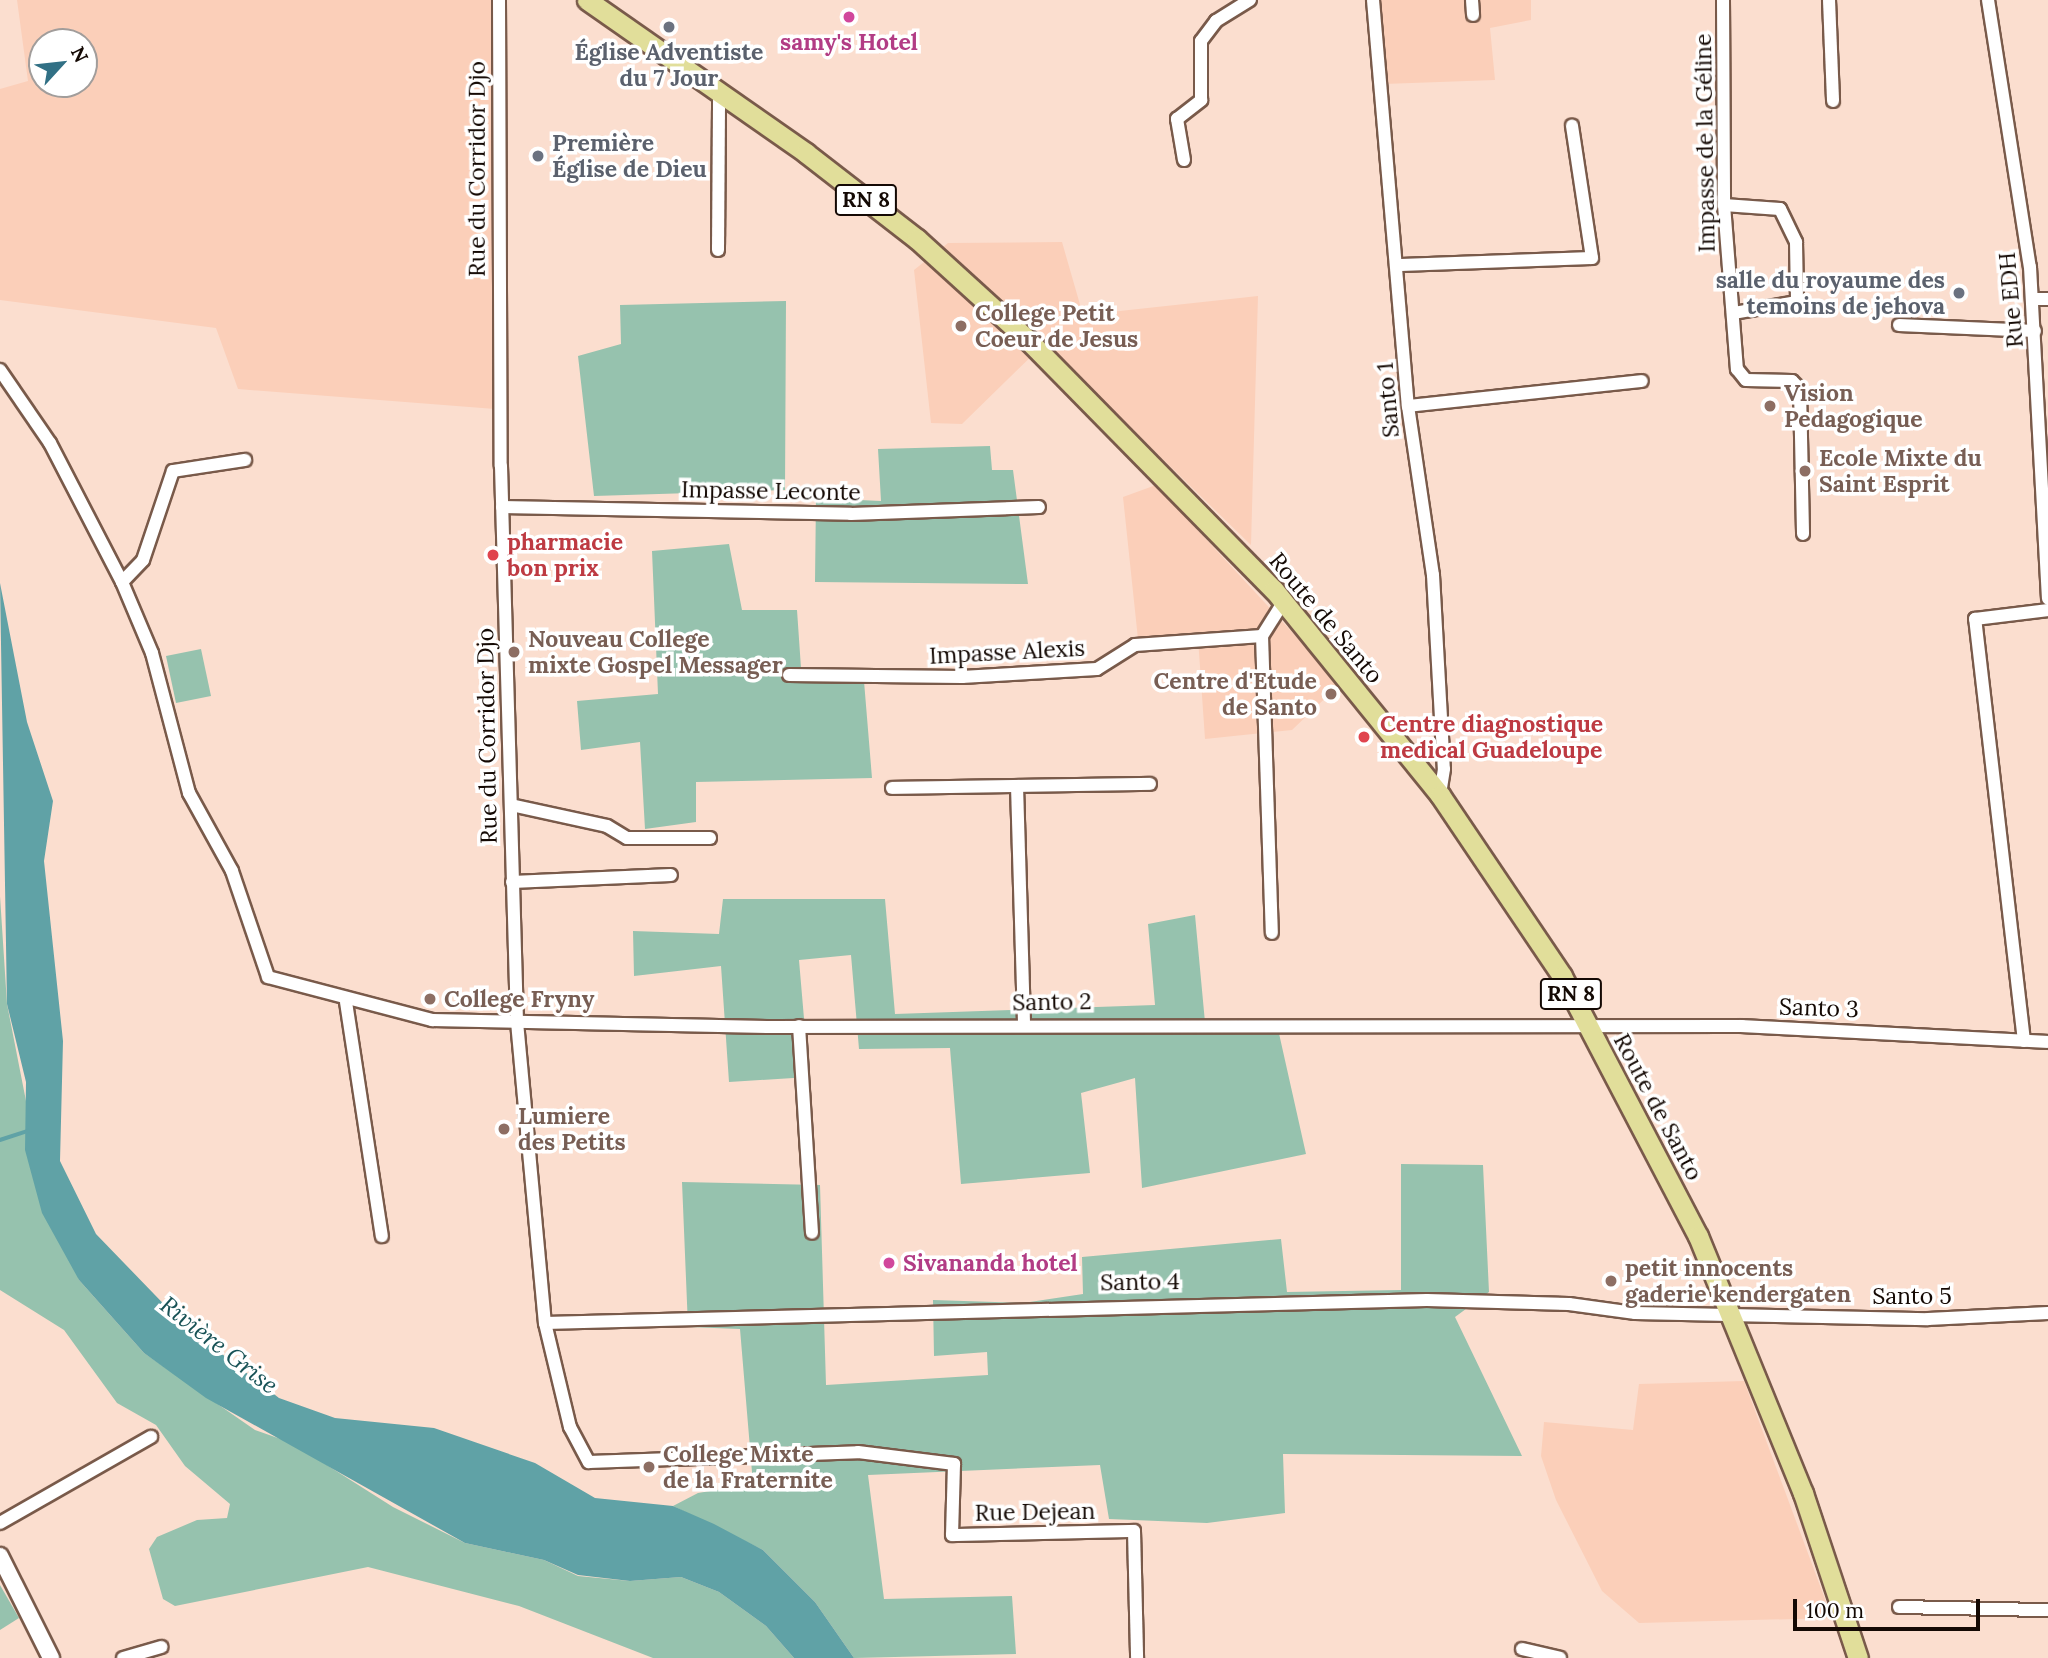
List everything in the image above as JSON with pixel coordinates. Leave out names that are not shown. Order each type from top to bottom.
[{"type":"main road","name":"Route de Santo","points":[[587,0],[719,90],[928,249],[1030,342],[1284,601],[1440,795],[1587,1025],[1734,1313],[1858,1658]]},
{"type":"street","name":"Rue du Corridor Djo","points":[[499,0],[502,508],[517,1022],[545,1323],[570,1427],[589,1462]]},
{"type":"street","points":[[1184,160],[1177,119],[1200,100],[1201,41],[1216,21],[1250,0]]},
{"type":"street","name":"Santo 1","points":[[1373,0],[1400,265],[1408,406],[1433,575],[1444,769],[1440,795]]},
{"type":"street","points":[[1472,0],[1473,15]]},
{"type":"street","name":"Impasse de la Géline","points":[[1723,0],[1724,205],[1737,369],[1746,380],[1792,381],[1800,389],[1803,534]]},
{"type":"street","points":[[1829,0],[1833,101]]},
{"type":"street","name":"Rue EDH","points":[[1988,0],[2032,299],[2048,599]]},
{"type":"street","points":[[718,250],[719,90]]},
{"type":"street","points":[[1400,265],[1592,258],[1572,126]]},
{"type":"street","points":[[1724,205],[1780,208],[1796,242],[1797,302],[1732,313]]},
{"type":"street","points":[[2032,299],[2048,299]]},
{"type":"street","points":[[1899,325],[2035,331]]},
{"type":"street","points":[[0,370],[50,443],[122,582],[144,560],[173,471],[245,460]]},
{"type":"street","points":[[1408,406],[1642,381]]},
{"type":"street","name":"Impasse Leconte","points":[[502,508],[852,514],[1039,507]]},
{"type":"street","name":"Santo 2","points":[[122,582],[152,653],[189,793],[232,872],[263,974],[346,1002],[432,1020],[517,1022],[799,1026],[1587,1025]]},
{"type":"street","points":[[1272,933],[1262,636],[1284,601]]},
{"type":"street","points":[[2024,1041],[1975,619],[2048,610]]},
{"type":"street","name":"Impasse Alexis","points":[[789,675],[1026,676],[1097,669],[1135,645],[1262,636]]},
{"type":"street","points":[[892,788],[1150,784]]},
{"type":"street","points":[[1017,786],[1024,1024]]},
{"type":"street","points":[[511,805],[607,826],[627,838],[710,838]]},
{"type":"street","points":[[512,882],[671,875]]},
{"type":"street","points":[[346,1002],[382,1236]]},
{"type":"street","name":"Santo 3","points":[[1587,1025],[2048,1042]]},
{"type":"street","points":[[799,1026],[812,1233]]},
{"type":"street","name":"Santo 4","points":[[545,1323],[1427,1300],[1734,1313]]},
{"type":"street","name":"Santo 5","points":[[1734,1313],[1928,1319],[2048,1313]]},
{"type":"street","points":[[0,1522],[151,1437]]},
{"type":"street","name":"Rue Dejean","points":[[589,1462],[858,1452],[954,1464],[953,1535],[1134,1531],[1137,1658]]},
{"type":"street","points":[[0,1556],[51,1658]]},
{"type":"street","points":[[1899,1607],[2048,1610]]},
{"type":"street","points":[[123,1658],[161,1647]]},
{"type":"street","points":[[1522,1649],[1560,1658]]},
{"type":"shaded area","points":[[17,0],[492,0],[495,409],[238,389],[216,328],[0,300],[0,89],[28,81]]},
{"type":"shaded area","points":[[1375,0],[1531,0],[1531,20],[1490,28],[1495,80],[1384,84]]},
{"type":"shaded area","points":[[1062,242],[1083,315],[1258,296],[1251,545],[1044,344],[962,424],[931,423],[914,270],[948,243]]},
{"type":"shaded area","points":[[1156,485],[1340,684],[1292,730],[1205,739],[1198,638],[1138,639],[1123,497]]},
{"type":"shaded area","points":[[1744,1381],[1832,1618],[1639,1623],[1602,1591],[1556,1500],[1541,1456],[1544,1422],[1633,1430],[1639,1384]]},
{"type":"green space","points":[[786,301],[785,490],[594,496],[578,356],[621,344],[620,305]]},
{"type":"green space","points":[[990,446],[992,470],[1013,470],[1028,584],[815,582],[816,498],[881,501],[878,449]]},
{"type":"green space","points":[[729,544],[742,610],[797,610],[801,668],[863,669],[872,778],[696,782],[696,822],[645,829],[640,742],[581,750],[577,701],[658,694],[652,551]]},
{"type":"green space","points":[[201,649],[211,696],[176,703],[166,656]]},
{"type":"green space","points":[[0,896],[7,1004],[26,1101],[79,1280],[144,1353],[255,1430],[292,1443],[393,1507],[465,1543],[544,1560],[578,1576],[630,1581],[681,1577],[719,1592],[766,1626],[794,1658],[653,1658],[519,1606],[368,1567],[175,1606],[163,1599],[149,1549],[157,1537],[197,1520],[227,1518],[230,1504],[185,1466],[156,1425],[117,1403],[64,1330],[0,1290]]},
{"type":"green space","points":[[723,899],[885,899],[895,1014],[1155,1005],[1148,924],[1195,915],[1206,1033],[1278,1029],[1306,1154],[1142,1188],[1135,1078],[1081,1093],[1090,1173],[961,1184],[950,1048],[859,1049],[851,955],[799,960],[809,1077],[729,1082],[721,966],[634,976],[633,931],[719,934]]},
{"type":"green space","points":[[1401,1164],[1483,1165],[1489,1292],[1455,1317],[1522,1456],[1283,1454],[1285,1513],[1207,1523],[1109,1519],[1100,1465],[868,1475],[884,1599],[1012,1596],[1016,1654],[854,1658],[815,1602],[763,1550],[673,1506],[698,1493],[753,1484],[740,1329],[688,1327],[682,1182],[820,1185],[826,1385],[988,1375],[987,1352],[934,1356],[933,1300],[1023,1303],[1083,1294],[1082,1257],[1281,1239],[1287,1292],[1401,1290]]},
{"type":"green space","points":[[0,1585],[19,1618],[0,1630]]},
{"type":"water","points":[[0,583],[27,722],[53,801],[44,861],[63,1041],[60,1161],[96,1234],[183,1324],[279,1398],[335,1418],[434,1428],[535,1463],[595,1498],[673,1506],[714,1524],[763,1550],[815,1602],[854,1658],[794,1658],[766,1626],[719,1592],[681,1577],[630,1581],[578,1575],[544,1560],[465,1543],[206,1398],[144,1353],[79,1280],[42,1213],[25,1150],[26,1082],[7,1004]]},
{"type":"waterway","points":[[0,1140],[28,1131]]},
{"type":"place","name":"samy's Hotel","points":[[849,17]]},
{"type":"place","name":"Église Adventiste du 7 Jour","points":[[669,27]]},
{"type":"place","name":"Première Église de Dieu","points":[[538,156]]},
{"type":"place","name":"salle du royaume des temoins de jehova","points":[[1959,293]]},
{"type":"place","name":"College Petit Coeur de Jesus","points":[[961,326]]},
{"type":"place","name":"Vision Pedagogique","points":[[1770,406]]},
{"type":"place","name":"Ecole Mixte du Saint Esprit","points":[[1805,471]]},
{"type":"place","name":"pharmacie bon prix","points":[[493,555]]},
{"type":"place","name":"Nouveau College mixte Gospel Messager","points":[[514,652]]},
{"type":"place","name":"Centre d'Etude de Santo","points":[[1331,694]]},
{"type":"place","name":"Centre diagnostique medical Guadeloupe","points":[[1364,737]]},
{"type":"place","name":"College Fryny","points":[[430,999]]},
{"type":"place","name":"Lumiere des Petits","points":[[504,1129]]},
{"type":"place","name":"Sivananda hotel","points":[[889,1263]]},
{"type":"place","name":"petit innocents gaderie kendergaten","points":[[1611,1281]]},
{"type":"place","name":"College Mixte de la Fraternite","points":[[649,1467]]},
{"type":"water label","name":"Rivière Grise","points":[[219,1345]]}]
